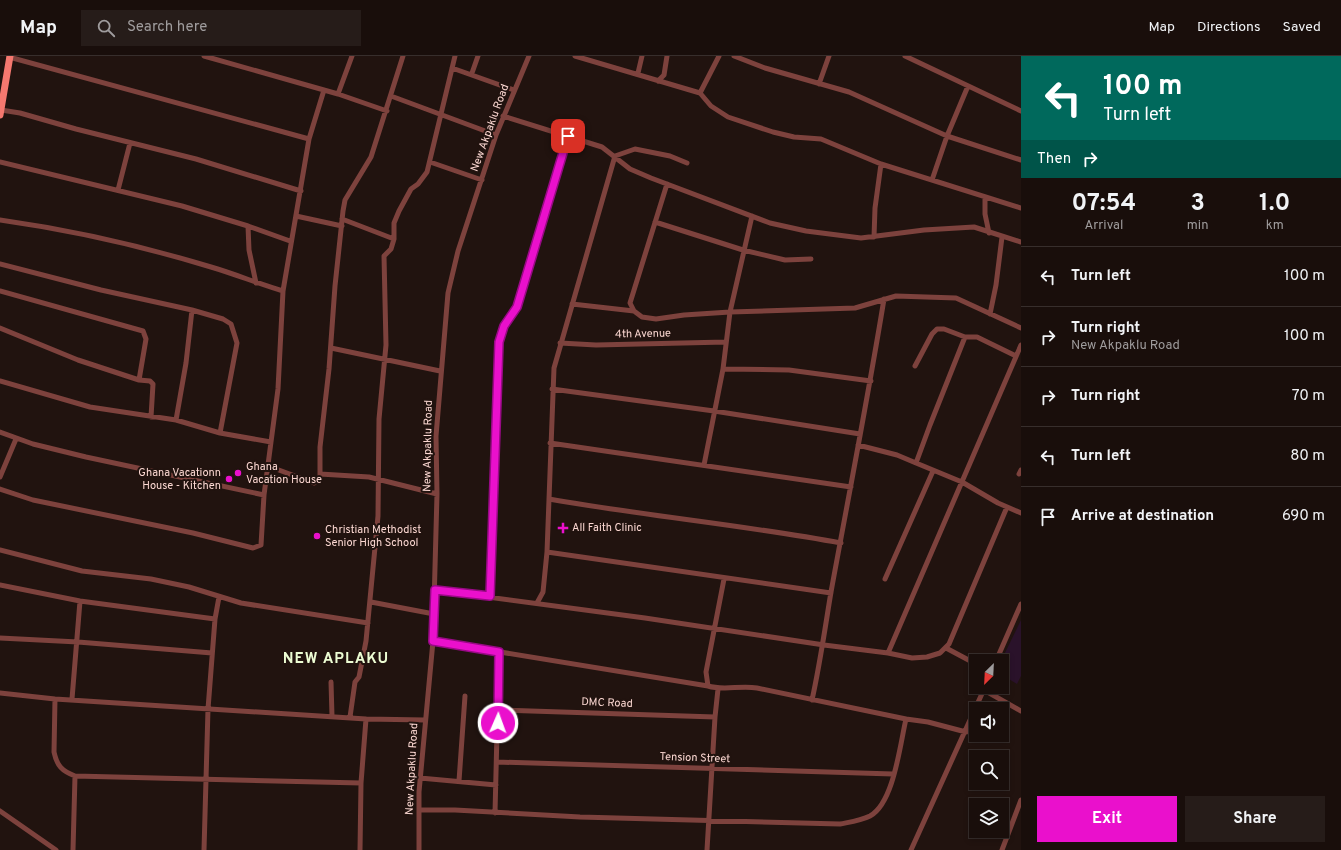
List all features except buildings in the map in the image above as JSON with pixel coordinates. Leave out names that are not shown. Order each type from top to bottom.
[{"type":"street","points":[[204,56],[338,94],[387,111]]},
{"type":"street","points":[[338,94],[352,56]]},
{"type":"street","points":[[268,466],[314,482],[317,481],[320,474],[320,447],[331,348],[335,286],[345,200],[371,157],[387,111],[403,56]]},
{"type":"street","points":[[350,717],[355,682],[359,677],[371,602],[372,566],[378,516],[379,419],[386,345],[384,256],[391,249],[394,239],[394,223],[399,211],[411,189],[418,184],[427,172],[455,56]]},
{"type":"street","points":[[472,73],[478,56]]},
{"type":"street","name":"New Akpaklu Road","points":[[419,850],[420,778],[433,641],[437,494],[436,448],[440,371],[448,292],[455,262],[496,134],[528,56]]},
{"type":"street","points":[[575,56],[592,58],[658,81],[700,93],[711,106],[728,117],[773,132],[794,137],[821,139],[881,164],[1021,208]]},
{"type":"street","points":[[638,73],[642,56]]},
{"type":"street","points":[[658,81],[664,75],[668,56]]},
{"type":"street","points":[[700,93],[719,56]]},
{"type":"street","points":[[734,56],[765,68],[849,92],[947,136],[1021,160]]},
{"type":"street","points":[[819,84],[830,56]]},
{"type":"street","points":[[905,56],[1021,111]]},
{"type":"street","points":[[301,191],[196,159],[130,143],[20,113],[0,113],[9,57],[308,139]]},
{"type":"street","points":[[452,68],[472,73],[514,90]]},
{"type":"street","points":[[932,180],[947,136],[968,86]]},
{"type":"street","points":[[0,489],[33,500],[193,533],[253,548],[259,547],[262,540],[264,496],[279,371],[283,291],[290,241],[301,191],[308,139],[324,90]]},
{"type":"street","points":[[391,96],[496,134]]},
{"type":"street","points":[[503,116],[602,147],[630,169],[778,225],[849,238],[874,237],[924,230],[974,228],[989,234],[1002,236],[1021,242]]},
{"type":"street","points":[[490,596],[499,342],[504,326],[517,307],[568,136]]},
{"type":"street","points":[[118,190],[130,143]]},
{"type":"street","points":[[615,156],[635,149],[670,156],[687,163]]},
{"type":"street","points":[[537,603],[543,592],[547,552],[552,389],[554,368],[615,156]]},
{"type":"street","points":[[0,162],[182,206],[248,226],[290,241]]},
{"type":"street","points":[[430,162],[482,180]]},
{"type":"street","points":[[874,237],[875,208],[881,164]]},
{"type":"street","points":[[667,184],[630,303],[634,311],[642,317],[656,319],[684,315],[730,312],[854,308],[867,306],[896,296],[956,298],[1021,328]]},
{"type":"street","points":[[985,197],[985,214],[989,234]]},
{"type":"street","points":[[296,216],[342,226]]},
{"type":"street","points":[[704,464],[723,369],[730,312],[752,216]]},
{"type":"street","points":[[0,220],[73,232],[139,248],[211,267],[283,291]]},
{"type":"street","points":[[342,220],[394,239]]},
{"type":"street","points":[[655,222],[743,250],[785,260],[811,259]]},
{"type":"street","points":[[248,226],[249,250],[256,283]]},
{"type":"street","points":[[990,314],[996,285],[1002,236]]},
{"type":"street","points":[[0,264],[101,290],[192,310],[227,321],[231,324],[236,338],[220,433]]},
{"type":"street","points":[[0,291],[142,331],[145,333],[146,339],[139,380]]},
{"type":"street","points":[[812,700],[824,645],[831,593],[871,381],[884,299]]},
{"type":"street","points":[[572,304],[634,311]]},
{"type":"street","points":[[176,420],[186,364],[192,310]]},
{"type":"street","points":[[0,328],[78,360],[139,380],[150,381],[153,384],[151,417]]},
{"type":"street","points":[[915,366],[932,334],[937,328],[965,337],[977,337],[1016,356]]},
{"type":"street","points":[[916,463],[965,337]]},
{"type":"street","name":"4th Avenue","points":[[560,343],[596,345],[726,342]]},
{"type":"street","points":[[888,653],[1021,345]]},
{"type":"street","points":[[331,348],[440,371]]},
{"type":"street","points":[[723,369],[789,370],[871,381]]},
{"type":"street","points":[[0,381],[90,406],[176,420],[220,433],[271,442]]},
{"type":"street","points":[[552,389],[714,411],[860,434]]},
{"type":"street","points":[[0,432],[16,439],[86,457],[264,496]]},
{"type":"street","points":[[0,477],[16,439]]},
{"type":"street","points":[[550,443],[704,464],[851,487]]},
{"type":"street","points":[[858,445],[897,455],[932,471],[962,482],[1007,507],[1021,513]]},
{"type":"street","points":[[886,579],[932,471]]},
{"type":"street","points":[[320,474],[369,477],[437,494]]},
{"type":"street","points":[[549,498],[625,511],[787,533],[841,543]]},
{"type":"street","points":[[435,590],[490,596],[715,628],[824,645],[888,653],[912,658],[928,657],[940,653],[949,644],[1007,507]]},
{"type":"street","points":[[0,550],[82,571],[151,579],[189,587],[219,597],[241,602],[368,623]]},
{"type":"street","points":[[547,552],[831,593]]},
{"type":"street","points":[[708,686],[706,672],[724,578]]},
{"type":"street","points":[[0,585],[80,601],[215,619]]},
{"type":"street","points":[[204,850],[208,708],[215,619],[219,597]]},
{"type":"street","points":[[72,699],[78,642],[80,601]]},
{"type":"street","points":[[371,602],[434,614]]},
{"type":"street","points":[[999,654],[1021,604]]},
{"type":"street","points":[[0,638],[78,642],[212,653]]},
{"type":"street","points":[[433,641],[708,686],[718,689],[747,686],[906,719],[928,722],[966,732]]},
{"type":"street","points":[[946,648],[969,660]]},
{"type":"street","points":[[495,813],[499,710],[499,652]]},
{"type":"street","points":[[331,682],[332,716]]},
{"type":"street","points":[[707,850],[718,689]]},
{"type":"street","points":[[0,693],[55,699],[366,719],[425,720]]},
{"type":"street","points":[[911,850],[966,732],[982,694]]},
{"type":"street","points":[[994,694],[1021,711]]},
{"type":"street","points":[[459,781],[465,696]]},
{"type":"street","points":[[55,699],[54,752],[56,760],[65,772],[75,776],[361,783]]},
{"type":"street","name":"DMC Road","points":[[499,710],[715,717]]},
{"type":"street","points":[[360,850],[362,804],[361,783],[366,719]]},
{"type":"street","points":[[420,810],[455,810],[709,822],[832,824],[857,821],[871,816],[880,806],[889,790],[906,719]]},
{"type":"street","name":"Tension Street","points":[[497,762],[893,774]]},
{"type":"street","points":[[73,850],[75,776]]},
{"type":"street","points":[[420,778],[496,785]]},
{"type":"street","points":[[1002,850],[1021,800]]},
{"type":"street","points":[[0,811],[48,848],[56,850]]},
{"type":"shaded area","points":[[1021,620],[1021,676],[1017,684],[1009,679],[1009,654],[1004,654]]},
{"type":"place","name":"Ghana Vacation House","points":[[238,473]]},
{"type":"place","name":"Ghana Vacationn House - Kitchen","points":[[229,479]]},
{"type":"place","name":"All Faith Clinic","points":[[563,528]]},
{"type":"place","name":"Christian Methodist Senior High School","points":[[317,536]]},
{"type":"district","name":"NEW APLAKU","points":[[336,659]]},
{"type":"route","points":[[498,723],[499,652],[433,641],[435,590],[490,596],[500,334],[517,307],[568,136]]}]
